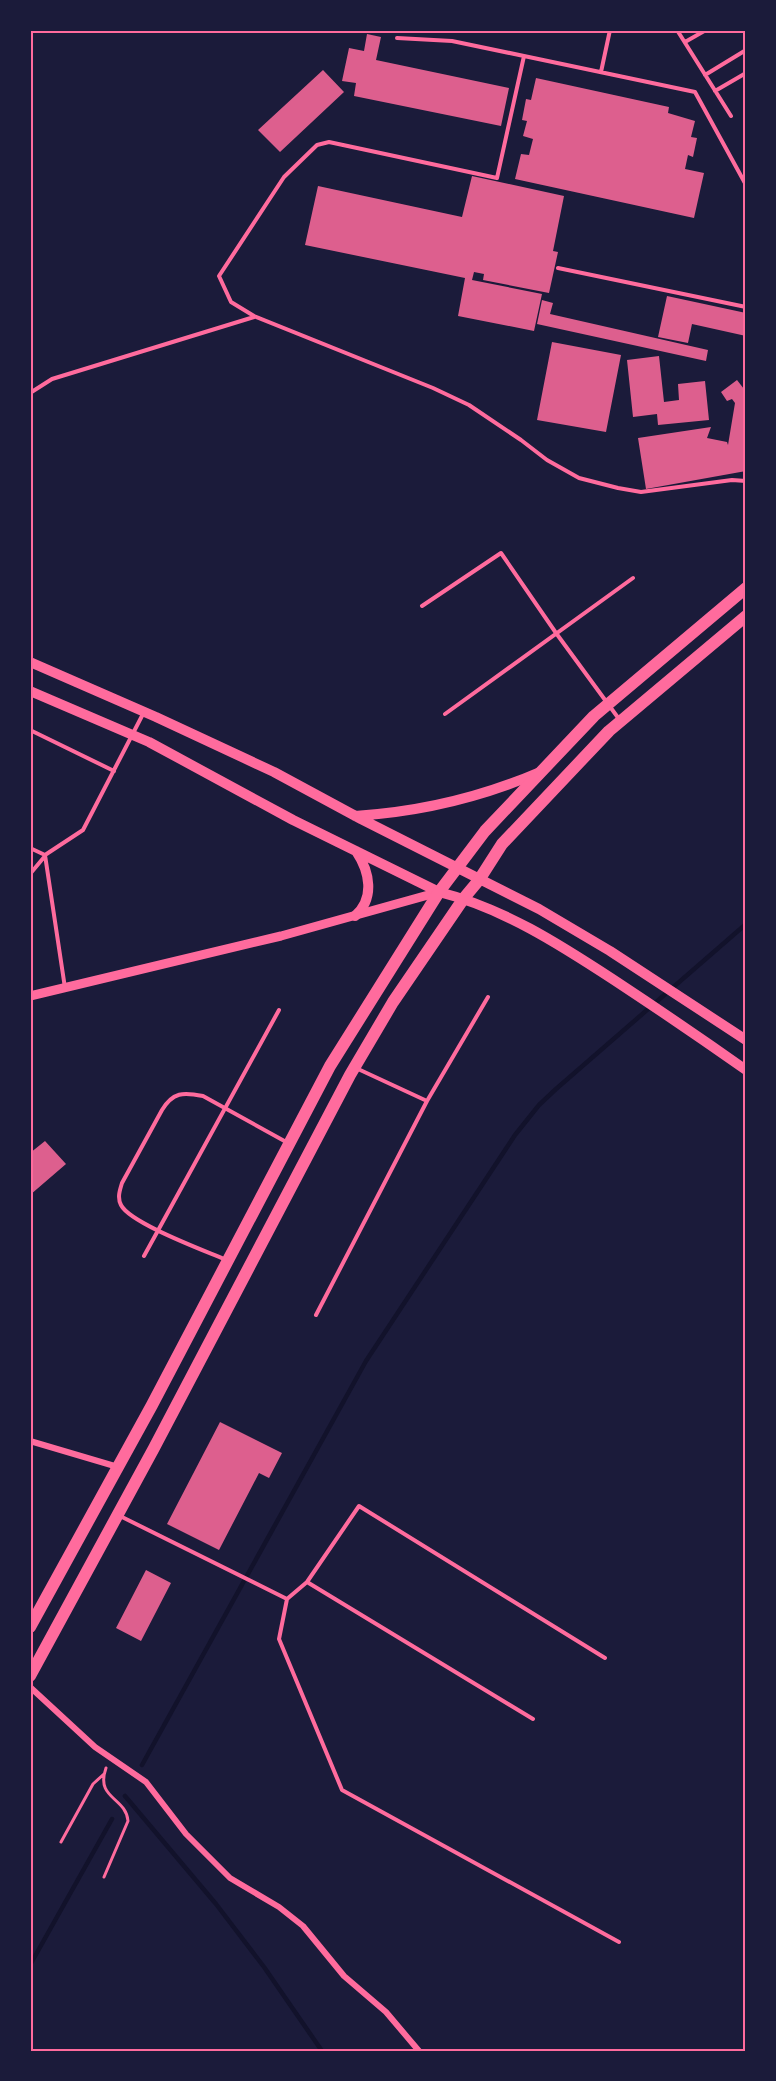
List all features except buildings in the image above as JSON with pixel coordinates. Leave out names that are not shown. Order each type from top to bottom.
[{"type":"main road","points":[[30,1627],[118,1467],[330,1066],[439,892],[485,831],[594,716],[746,588]]},
{"type":"main road","points":[[30,1676],[118,1515],[355,1067],[393,1002],[502,844],[621,721],[746,616]]},
{"type":"main road","points":[[30,662],[274,772],[539,909],[610,951],[746,1040]]},
{"type":"main road","points":[[30,691],[149,742],[293,820],[439,892],[464,898],[517,921],[599,970],[746,1070]]},
{"type":"main road","points":[[356,816],[377,815],[451,803],[541,772]]},
{"type":"main road","points":[[354,849],[364,864],[370,888],[364,908],[355,916]]},
{"type":"street","points":[[30,996],[281,936],[439,892]]},
{"type":"street","points":[[30,1441],[118,1467]]},
{"type":"street","points":[[30,1687],[81,1735],[146,1782],[178,1826],[230,1878],[279,1907],[303,1926],[344,1976],[386,2013],[419,2051]]},
{"type":"lane","points":[[601,72],[610,30]]},
{"type":"lane","points":[[677,30],[730,116]]},
{"type":"lane","points":[[685,42],[706,30]]},
{"type":"lane","points":[[397,38],[452,41],[695,92],[746,185]]},
{"type":"lane","points":[[705,75],[746,50]]},
{"type":"lane","points":[[524,56],[497,178],[329,142],[317,145],[284,177],[219,276],[231,302],[254,316],[433,388],[469,405],[547,460],[579,477],[641,492],[716,482],[746,481]]},
{"type":"lane","points":[[715,91],[746,73]]},
{"type":"lane","points":[[558,268],[746,308]]},
{"type":"lane","points":[[30,393],[52,379],[254,316]]},
{"type":"lane","points":[[423,606],[501,552],[556,633],[621,721]]},
{"type":"lane","points":[[445,714],[633,578]]},
{"type":"lane","points":[[30,874],[45,855],[83,830],[144,712]]},
{"type":"lane","points":[[30,730],[114,771]]},
{"type":"lane","points":[[30,848],[45,855]]},
{"type":"lane","points":[[45,855],[65,988]]},
{"type":"lane","points":[[316,1315],[426,1101],[488,997]]},
{"type":"lane","points":[[144,1256],[279,1010]]},
{"type":"lane","points":[[355,1067],[426,1101]]},
{"type":"lane","points":[[228,1261],[135,1220],[121,1206],[119,1199],[122,1182],[167,1100],[177,1095],[190,1093],[202,1096],[289,1144]]},
{"type":"lane","points":[[605,1658],[359,1506],[307,1582],[287,1599],[279,1639],[342,1790],[620,1942]]},
{"type":"lane","points":[[118,1515],[287,1599]]},
{"type":"lane","points":[[307,1582],[533,1719]]},
{"type":"path","points":[[104,1877],[126,1830],[128,1818],[124,1809],[107,1793],[103,1782],[109,1757]]},
{"type":"path","points":[[61,1842],[93,1784],[104,1774]]},
{"type":"waterway","points":[[142,1765],[366,1361],[515,1135],[539,1105],[556,1089],[746,924]]},
{"type":"waterway","points":[[125,1796],[216,1904],[264,1967],[322,2051]]},
{"type":"waterway","points":[[30,1965],[112,1819]]}]
